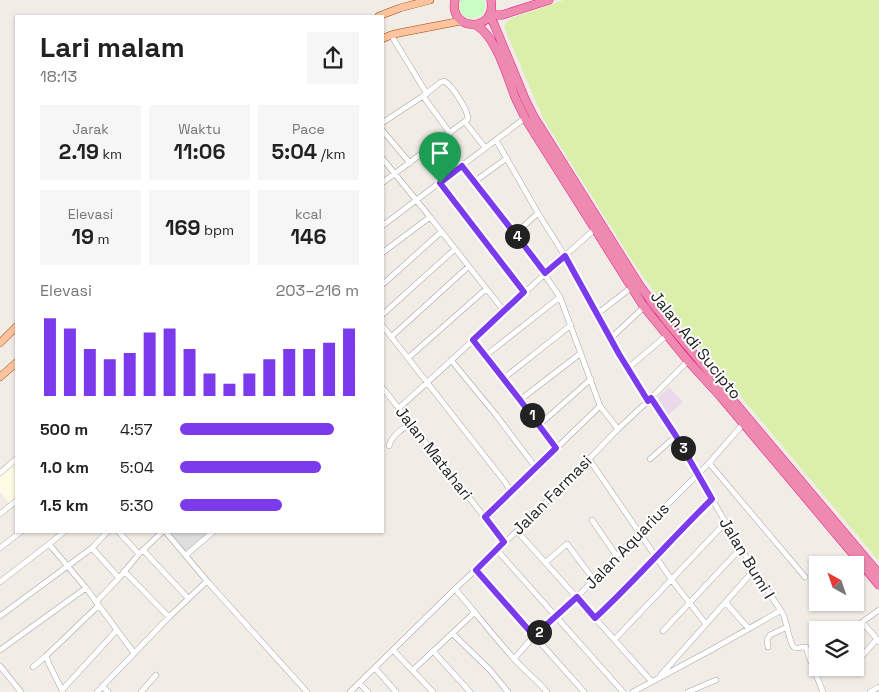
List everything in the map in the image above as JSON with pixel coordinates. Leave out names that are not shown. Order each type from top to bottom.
[{"type":"highway","points":[[455,0],[454,9],[456,16],[461,21],[470,25],[476,25],[489,16],[492,10],[491,0]]},
{"type":"highway","points":[[489,16],[502,15],[549,0]]},
{"type":"highway","name":"Jalan Adi Sucipto","points":[[489,16],[529,108],[644,307],[743,424],[879,574]]},
{"type":"highway","name":"Jalan Adi Sucipto","points":[[476,25],[487,34],[495,48],[525,118],[595,229],[611,247],[653,305],[816,504],[879,585]]},
{"type":"main road","points":[[382,15],[430,0]]},
{"type":"main road","points":[[384,38],[391,35],[461,21]]},
{"type":"main road","points":[[0,343],[15,328]]},
{"type":"main road","points":[[0,377],[15,364]]},
{"type":"street","points":[[391,35],[425,95],[450,133]]},
{"type":"street","points":[[384,122],[425,95],[441,82],[448,84],[468,114],[468,119],[465,122],[384,182]]},
{"type":"street","points":[[384,225],[525,118]]},
{"type":"street","points":[[465,122],[483,145]]},
{"type":"street","points":[[384,132],[410,163]]},
{"type":"street","name":"Jalan Bumi I","points":[[496,140],[565,256],[628,368],[676,436],[780,611],[794,648],[806,647],[808,657]]},
{"type":"street","points":[[474,182],[508,158]]},
{"type":"street","points":[[384,160],[504,311]]},
{"type":"street","points":[[462,166],[545,273],[560,297],[600,406],[618,429]]},
{"type":"street","points":[[440,183],[524,292]]},
{"type":"street","points":[[515,234],[538,213]]},
{"type":"street","points":[[384,252],[430,217]]},
{"type":"street","points":[[399,408],[595,229]]},
{"type":"street","points":[[384,283],[441,232]]},
{"type":"street","points":[[384,313],[455,249]]},
{"type":"street","points":[[392,337],[468,267]]},
{"type":"street","points":[[597,314],[632,287]]},
{"type":"street","points":[[408,358],[486,289]]},
{"type":"street","points":[[485,356],[560,297]]},
{"type":"street","points":[[611,338],[644,307]]},
{"type":"street","points":[[504,378],[571,325]]},
{"type":"street","points":[[384,327],[511,492]]},
{"type":"street","points":[[628,368],[667,334]]},
{"type":"street","points":[[473,340],[556,448]]},
{"type":"street","points":[[520,400],[581,353]]},
{"type":"street","points":[[451,360],[536,468]]},
{"type":"street","name":"Jalan Farmasi","points":[[350,692],[688,361]]},
{"type":"street","points":[[539,425],[591,379]]},
{"type":"street","name":"Jalan Matahari","points":[[384,389],[504,542]]},
{"type":"street","points":[[485,517],[600,406]]},
{"type":"street","points":[[389,446],[394,436],[411,423]]},
{"type":"street","name":"Jalan Aquarius","points":[[514,659],[534,636],[577,597],[709,462],[743,424]]},
{"type":"street","points":[[650,459],[676,436]]},
{"type":"street","points":[[0,473],[15,459]]},
{"type":"street","points":[[589,460],[671,579],[706,624]]},
{"type":"street","points":[[709,462],[805,578]]},
{"type":"street","points":[[595,618],[712,499]]},
{"type":"street","points":[[0,514],[15,502]]},
{"type":"street","points":[[592,520],[616,555]]},
{"type":"street","points":[[615,639],[726,522]]},
{"type":"street","points":[[516,531],[546,562],[652,682]]},
{"type":"street","points":[[0,548],[19,533]]},
{"type":"street","points":[[0,582],[63,533]]},
{"type":"street","points":[[0,616],[92,548],[106,533]]},
{"type":"street","points":[[120,533],[188,598]]},
{"type":"street","points":[[34,667],[97,604],[141,552],[162,533]]},
{"type":"street","points":[[166,533],[307,692]]},
{"type":"street","points":[[186,556],[212,533]]},
{"type":"street","points":[[49,544],[86,588],[134,653]]},
{"type":"street","points":[[546,562],[567,544],[594,580]]},
{"type":"street","points":[[92,548],[119,578]]},
{"type":"street","points":[[663,630],[741,548]]},
{"type":"street","points":[[497,550],[623,692]]},
{"type":"street","points":[[476,570],[584,692]]},
{"type":"street","points":[[659,677],[754,570]]},
{"type":"street","points":[[124,571],[168,617]]},
{"type":"street","points":[[96,692],[168,617],[207,581]]},
{"type":"street","points":[[0,650],[86,588]]},
{"type":"street","points":[[455,589],[514,659],[547,692]]},
{"type":"street","points":[[726,603],[749,629]]},
{"type":"street","points":[[864,622],[879,610]]},
{"type":"street","points":[[632,692],[780,611]]},
{"type":"street","points":[[413,670],[475,612]]},
{"type":"street","points":[[864,624],[878,641],[864,653]]},
{"type":"street","points":[[768,647],[767,640],[770,635],[787,627]]},
{"type":"street","points":[[46,656],[62,691],[117,630]]},
{"type":"street","points":[[453,634],[490,670],[508,692]]},
{"type":"street","points":[[393,650],[433,692]]},
{"type":"street","points":[[433,651],[470,692]]},
{"type":"street","points":[[808,657],[823,692]]},
{"type":"street","points":[[0,666],[21,692]]},
{"type":"street","points":[[375,668],[396,692]]},
{"type":"street","points":[[0,679],[6,673]]},
{"type":"street","points":[[140,692],[156,675]]},
{"type":"street","points":[[688,692],[716,680]]},
{"type":"street","points":[[359,683],[368,692]]},
{"type":"street","points":[[102,686],[108,692]]},
{"type":"street","points":[[870,692],[879,687]]},
{"type":"shaded area","points":[[669,387],[683,402],[668,415],[658,398]]},
{"type":"shaded area","points":[[15,462],[15,501],[11,505],[0,492],[0,475]]},
{"type":"shaded area","points":[[170,533],[211,533],[187,554]]},
{"type":"green space","points":[[461,0],[484,0],[485,8],[483,14],[478,17],[466,17],[459,8]]},
{"type":"green space","points":[[564,0],[879,0],[879,561],[663,304],[633,262],[544,120],[504,27],[509,19]]},
{"type":"route","points":[[462,166],[545,273],[565,256],[619,354],[648,401],[651,398],[660,411],[686,452],[712,499],[595,618],[577,597],[534,636],[476,570],[504,542],[485,517],[556,448],[473,340],[524,292],[440,183],[462,166]]}]
